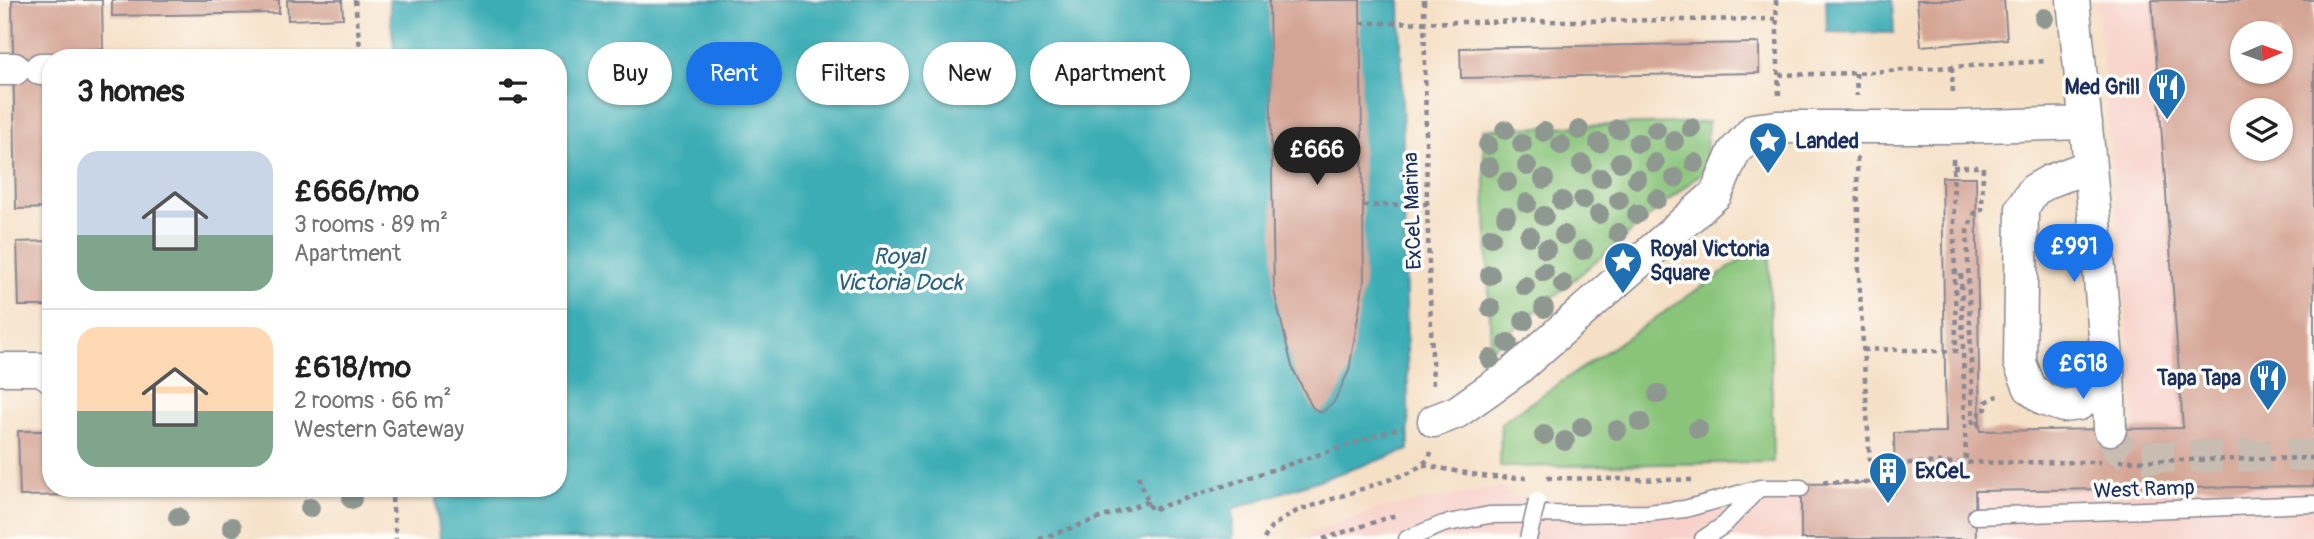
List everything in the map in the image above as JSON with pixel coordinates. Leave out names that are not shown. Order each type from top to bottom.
[{"type":"street","points":[[2073,0],[2108,370],[2110,429]]},
{"type":"street","points":[[1422,423],[1457,412],[1516,371],[1716,194],[1734,152],[1754,130],[1779,127],[1953,127],[2086,123]]},
{"type":"street","points":[[2090,166],[2034,190],[2022,208],[2020,363],[2030,388],[2045,400],[2063,406],[2079,404],[2093,395],[2108,370]]},
{"type":"street","points":[[0,369],[42,368]]},
{"type":"lane","points":[[1703,539],[1724,524],[1760,488]]},
{"type":"lane","points":[[1407,539],[1443,524],[1489,515],[1573,515],[1685,509],[1760,488],[1801,488]]},
{"type":"lane","points":[[1528,539],[1537,501]]},
{"type":"lane","name":"West Ramp","points":[[1976,516],[2314,504]]},
{"type":"path","points":[[355,0],[360,49]]},
{"type":"path","name":"ExCeL Marina","points":[[1423,0],[1427,204],[1422,423],[1432,447],[1429,459],[1423,466]]},
{"type":"path","points":[[1776,0],[1779,127]]},
{"type":"path","points":[[1361,23],[1777,19]]},
{"type":"path","points":[[1779,75],[1856,73],[2053,60]]},
{"type":"path","points":[[1952,167],[1983,167],[1982,210],[1976,211],[1968,231],[1973,425],[1978,425],[1980,409],[1986,409],[1986,402],[2027,381]]},
{"type":"path","points":[[1863,350],[1893,348],[1907,351],[1956,351],[1953,177]]},
{"type":"path","points":[[1857,189],[1858,275],[1871,483],[1895,463]]},
{"type":"path","points":[[1363,206],[1427,204]]},
{"type":"path","points":[[1953,272],[1961,272],[1966,464]]},
{"type":"path","points":[[1964,392],[1972,391]]},
{"type":"path","points":[[1039,539],[1147,502],[1138,476],[1150,510],[1422,423]]},
{"type":"path","points":[[1264,539],[1272,526],[1297,511],[1423,466],[1501,477]]},
{"type":"path","points":[[392,497],[396,539]]},
{"type":"shaded area","points":[[2097,0],[2314,0],[2314,426],[2137,429]]},
{"type":"shaded area","points":[[1871,483],[1895,493],[2314,486],[2314,539],[1305,539],[1312,533],[1378,509],[1502,487],[1514,496],[1537,501],[1766,498],[1801,484]]},
{"type":"green space","points":[[1708,122],[1705,170],[1491,349],[1483,129]]},
{"type":"green space","points":[[1769,241],[1773,462],[1500,467],[1501,423]]},
{"type":"water","name":"Royal Victoria Dock","points":[[389,0],[1400,0],[1409,450],[1233,509],[1233,539],[440,539],[436,497],[567,497],[567,49],[394,49]]},
{"type":"water","points":[[1826,0],[1892,0],[1894,33],[1827,32]]},
{"type":"building","points":[[12,0],[102,0],[103,49],[42,49],[42,208],[16,209]]},
{"type":"building","points":[[112,0],[279,0],[279,13],[112,16]]},
{"type":"building","points":[[287,0],[342,0],[343,18],[288,20]]},
{"type":"building","points":[[1269,0],[1360,0],[1364,281],[1349,371],[1334,402],[1321,413],[1312,407],[1292,367],[1274,291]]},
{"type":"building","points":[[1917,0],[2004,0],[2007,39],[1921,46]]},
{"type":"building","points":[[2152,0],[2314,0],[2314,486],[1975,491],[1976,539],[1801,539],[1801,484],[1871,483],[1895,493],[1894,433],[1946,432],[1942,177],[1976,177],[1980,431],[2183,428]]},
{"type":"building","points":[[1759,43],[1759,73],[1461,78],[1460,48]]},
{"type":"building","points":[[42,241],[42,306],[19,306],[17,242]]},
{"type":"building","points":[[18,431],[42,431],[42,496],[20,496]]},
{"type":"tunnel","points":[[2110,429],[2117,448],[2133,457],[2314,455]]},
{"type":"place","name":"Med Grill","points":[[2167,121]]},
{"type":"place","name":"Landed","points":[[1768,175]]},
{"type":"place","name":"Royal Victoria Square","points":[[1623,295]]},
{"type":"place","name":"Tapa Tapa","points":[[2268,412]]},
{"type":"place","name":"ExCeL","points":[[1888,505]]}]
